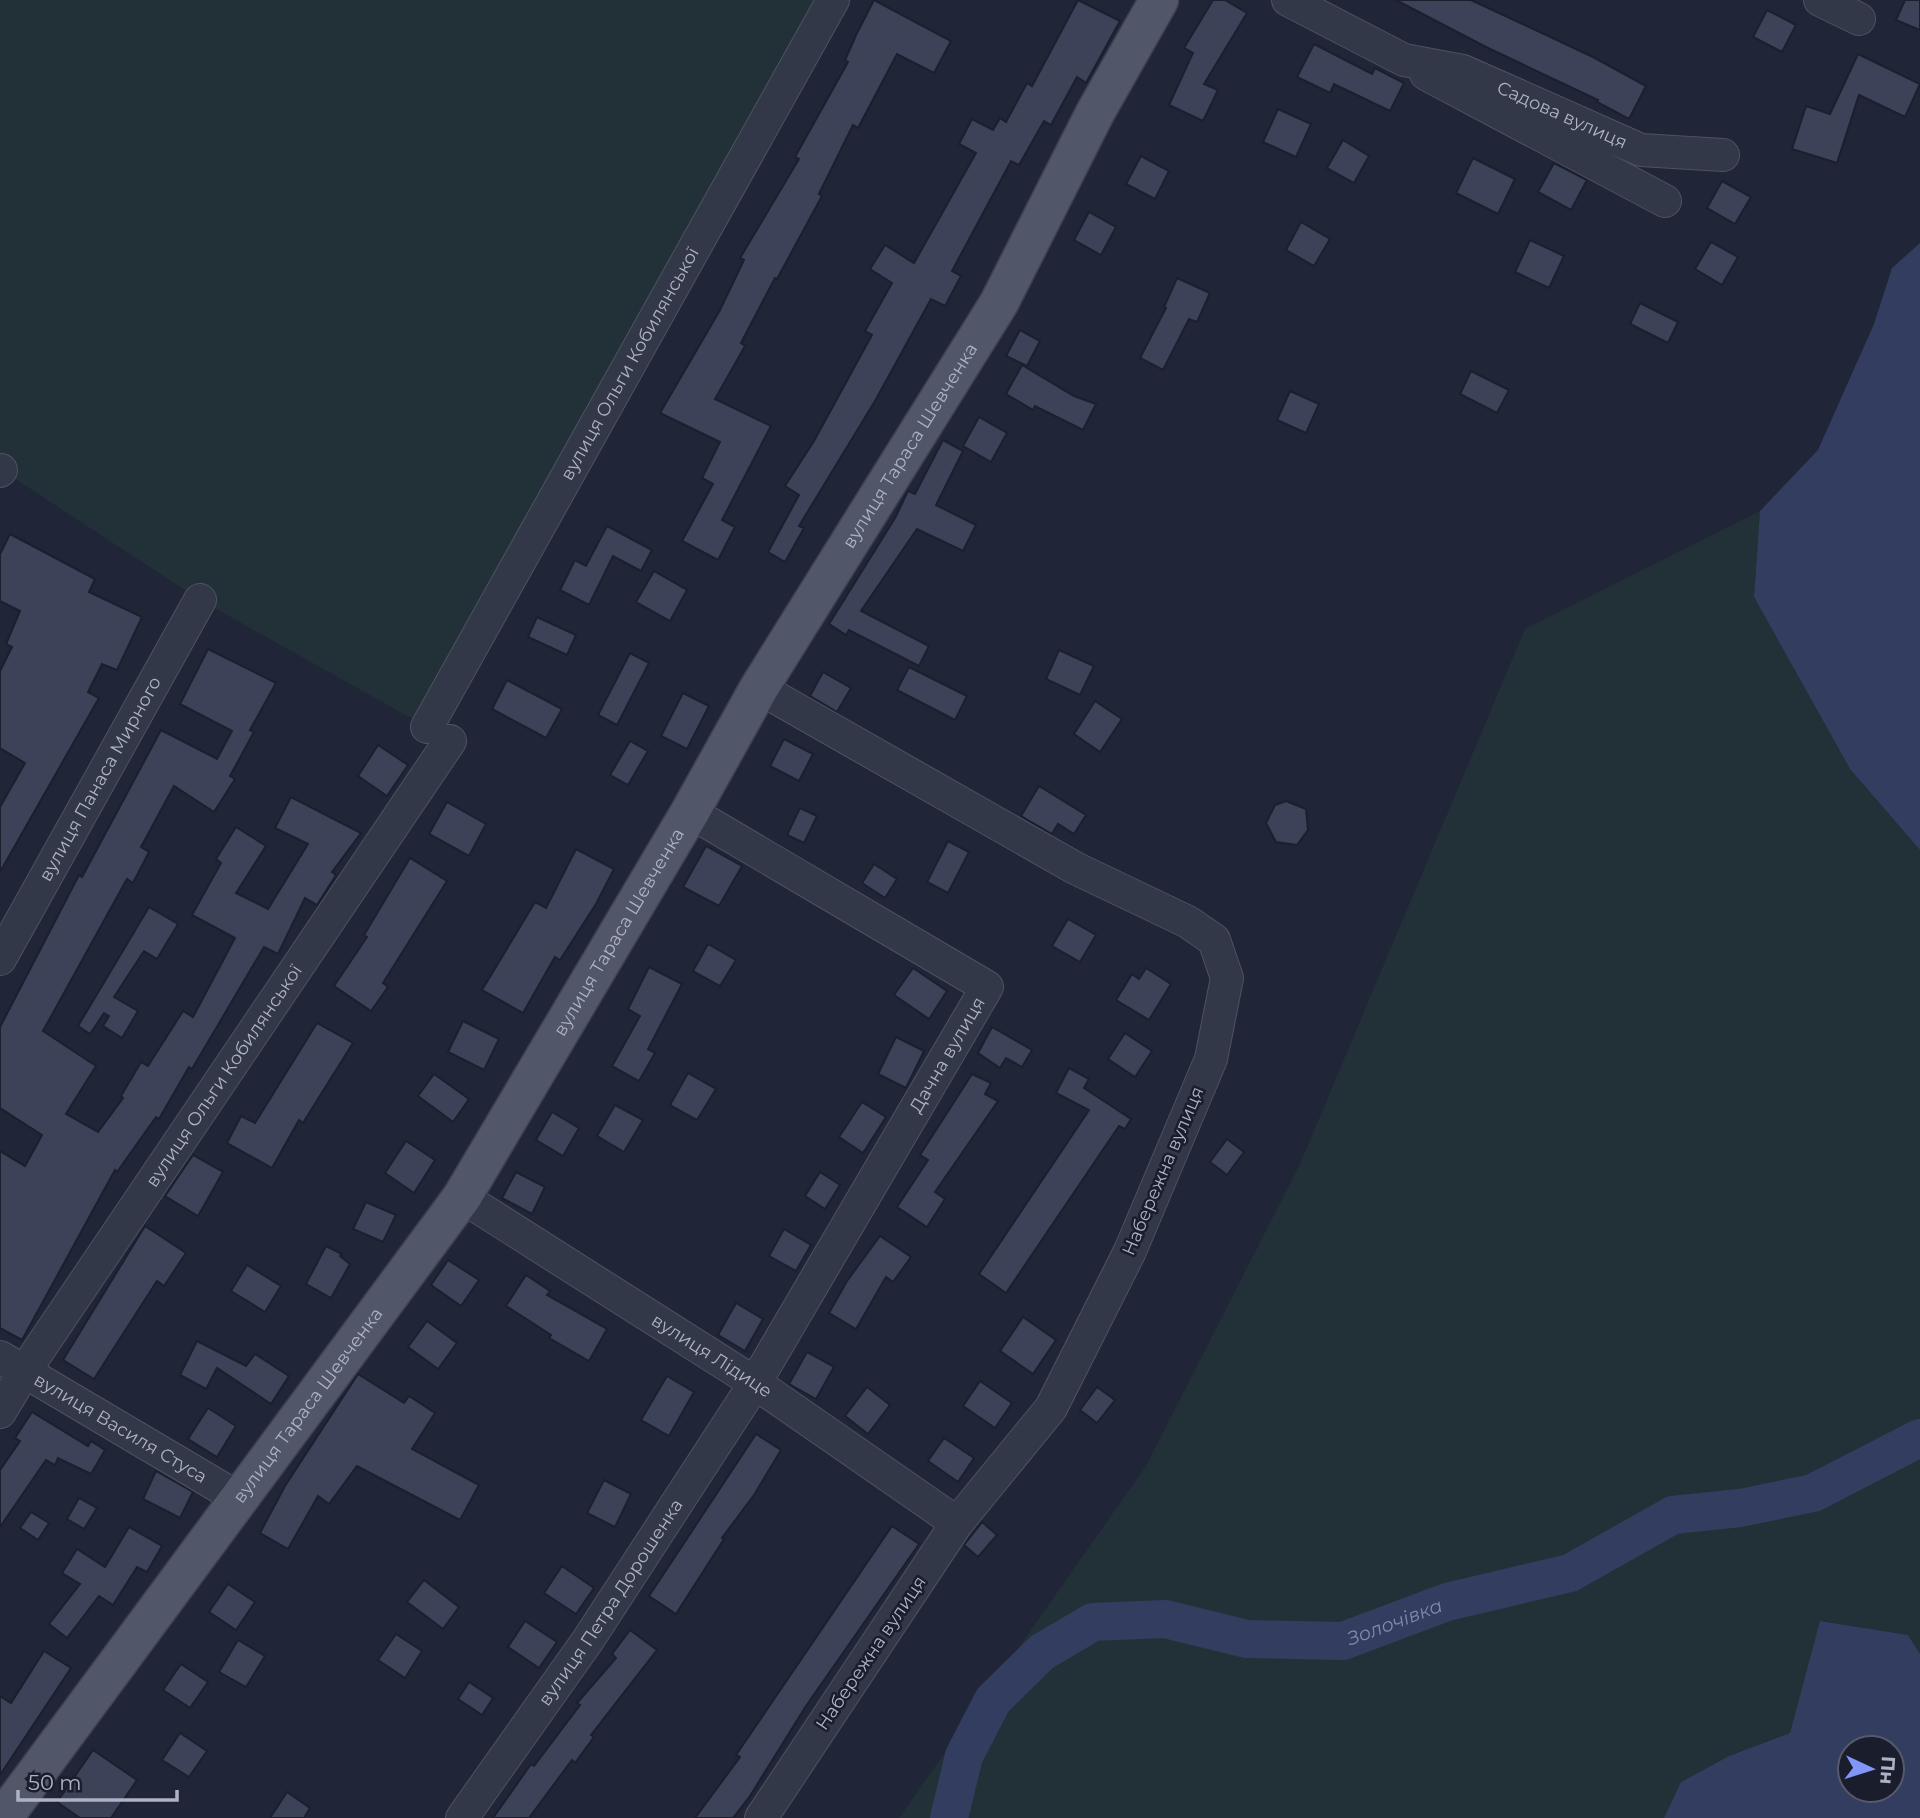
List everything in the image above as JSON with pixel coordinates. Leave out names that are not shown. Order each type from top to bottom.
[{"type":"main road","name":"вулиця Тараса Шевченка","points":[[3,1818],[462,1197],[690,812],[759,688],[999,303],[1095,113],[1159,0]]},
{"type":"street","name":"вулиця Ольги Кобилянської","points":[[0,1412],[12,1364],[439,734],[833,0]]},
{"type":"street","name":"Садова вулиця","points":[[1288,0],[1665,201]]},
{"type":"street","points":[[1820,0],[1859,19]]},
{"type":"street","name":"Садова вулиця","points":[[1404,60],[1463,71],[1641,150],[1723,155]]},
{"type":"street","name":"вулиця Панаса Мирного","points":[[0,959],[200,600]]},
{"type":"street","name":"Набережна вулиця","points":[[759,688],[1075,868],[1188,922],[1214,940],[1227,978],[1211,1059],[1130,1251],[1051,1408],[957,1522],[761,1818]]},
{"type":"street","name":"Дачна вулиця","points":[[690,812],[987,987],[755,1383]]},
{"type":"street","name":"вулиця Лідице","points":[[462,1197],[755,1383],[957,1522]]},
{"type":"street","name":"вулиця Василя Стуса","points":[[12,1364],[240,1499]]},
{"type":"street","name":"вулиця Петра Дорошенка","points":[[461,1818],[588,1640],[755,1383]]},
{"type":"shaded area","points":[[0,0],[833,0],[427,727],[200,600],[0,469]]},
{"type":"shaded area","points":[[1760,511],[1754,597],[1850,769],[1920,850],[1920,1654],[1908,1635],[1821,1621],[1790,1733],[1729,1756],[1681,1782],[1664,1818],[899,1818],[1146,1466],[1300,1164],[1525,629]]},
{"type":"water","points":[[1920,243],[1920,850],[1850,769],[1754,597],[1760,511],[1818,450],[1874,324],[1892,268]]},
{"type":"water","points":[[1820,1621],[1908,1635],[1920,1654],[1920,1818],[1664,1818],[1681,1782],[1729,1756],[1790,1733]]},
{"type":"building","points":[[874,0],[951,41],[934,73],[897,54],[858,128],[853,125],[819,194],[822,196],[777,279],[775,278],[741,343],[745,346],[715,399],[771,426],[722,520],[735,527],[718,560],[682,541],[713,484],[702,478],[720,442],[660,413],[720,310],[744,260],[740,258],[799,159],[795,157],[848,62],[845,60]]},
{"type":"building","points":[[1078,0],[1120,21],[1086,83],[1077,77],[1051,125],[1044,121],[1019,165],[1011,161],[952,271],[961,276],[945,306],[931,299],[875,401],[799,526],[804,528],[785,562],[768,552],[799,495],[785,486],[814,441],[872,335],[865,331],[892,283],[870,269],[885,245],[914,263],[976,153],[959,144],[972,119],[993,130],[1000,118],[1006,122],[1027,83],[1032,86]]},
{"type":"building","points":[[1213,0],[1225,0],[1247,13],[1204,84],[1218,90],[1203,121],[1169,105],[1193,53],[1184,48]]},
{"type":"building","points":[[1396,0],[1471,0],[1593,57],[1646,86],[1629,119],[1597,102],[1598,100],[1486,47]]},
{"type":"building","points":[[1905,0],[1920,0],[1920,30],[1896,20]]},
{"type":"building","points":[[1767,10],[1796,25],[1782,52],[1753,37]]},
{"type":"building","points":[[1314,44],[1372,74],[1375,68],[1404,83],[1390,111],[1334,84],[1330,93],[1297,77]]},
{"type":"building","points":[[1858,54],[1920,84],[1905,117],[1859,95],[1837,163],[1792,149],[1806,106],[1830,114]]},
{"type":"building","points":[[1278,109],[1311,124],[1296,157],[1263,142]]},
{"type":"building","points":[[1343,140],[1369,156],[1354,183],[1327,168]]},
{"type":"building","points":[[1141,156],[1169,171],[1155,199],[1126,184]]},
{"type":"building","points":[[1473,158],[1515,179],[1498,214],[1456,193]]},
{"type":"building","points":[[1554,163],[1587,180],[1571,210],[1538,192]]},
{"type":"building","points":[[1722,181],[1751,197],[1735,224],[1707,208]]},
{"type":"building","points":[[1089,212],[1116,227],[1101,255],[1074,240]]},
{"type":"building","points":[[1301,222],[1330,239],[1314,266],[1286,250]]},
{"type":"building","points":[[1530,240],[1564,256],[1549,288],[1515,272]]},
{"type":"building","points":[[1711,242],[1738,257],[1722,285],[1695,269]]},
{"type":"building","points":[[1177,278],[1210,293],[1197,322],[1189,319],[1163,370],[1140,358],[1166,308],[1164,307]]},
{"type":"building","points":[[1640,303],[1678,322],[1668,343],[1630,324]]},
{"type":"building","points":[[1020,330],[1040,341],[1027,366],[1006,356]]},
{"type":"building","points":[[1022,365],[1074,396],[1096,404],[1083,430],[1035,406],[1033,410],[1006,394]]},
{"type":"building","points":[[1471,371],[1509,390],[1497,413],[1460,394]]},
{"type":"building","points":[[1290,391],[1319,404],[1306,433],[1277,420]]},
{"type":"building","points":[[979,417],[1007,433],[991,462],[963,446]]},
{"type":"building","points":[[943,440],[963,451],[936,505],[976,525],[963,551],[917,529],[861,611],[929,646],[919,666],[849,630],[846,635],[829,624],[895,518],[908,491],[915,494]]},
{"type":"building","points":[[607,526],[652,550],[641,571],[613,556],[589,605],[560,590],[575,560],[586,566]]},
{"type":"building","points":[[10,534],[95,579],[89,592],[142,617],[117,670],[102,664],[88,692],[99,698],[0,872],[0,807],[25,763],[0,748],[0,671],[12,647],[6,644],[20,611],[0,601],[0,554]]},
{"type":"building","points":[[654,571],[687,590],[670,621],[636,602]]},
{"type":"building","points":[[537,617],[576,635],[567,655],[528,637]]},
{"type":"building","points":[[208,649],[276,683],[250,730],[254,732],[230,776],[235,779],[214,812],[174,786],[141,847],[149,852],[133,883],[127,879],[43,1031],[96,1066],[66,1114],[98,1132],[123,1098],[121,1096],[141,1062],[148,1066],[183,1011],[193,1017],[235,938],[192,915],[221,863],[216,859],[236,827],[266,846],[236,893],[268,909],[308,844],[275,828],[291,797],[361,833],[332,872],[336,875],[317,905],[305,898],[278,954],[264,947],[192,1069],[189,1067],[159,1119],[156,1117],[117,1172],[115,1170],[22,1340],[0,1328],[0,1151],[25,1166],[42,1135],[0,1108],[0,1027],[79,875],[82,877],[161,730],[217,759],[232,731],[180,704]]},
{"type":"building","points":[[1059,650],[1094,666],[1080,695],[1046,679]]},
{"type":"building","points":[[630,653],[649,663],[617,725],[598,715]]},
{"type":"building","points":[[909,667],[967,696],[955,720],[897,690]]},
{"type":"building","points":[[823,672],[851,688],[837,712],[810,696]]},
{"type":"building","points":[[507,680],[562,709],[546,738],[492,709]]},
{"type":"building","points":[[683,693],[709,706],[687,749],[661,736]]},
{"type":"building","points":[[1095,701],[1122,719],[1100,752],[1074,734]]},
{"type":"building","points":[[784,739],[813,754],[799,781],[770,766]]},
{"type":"building","points":[[630,741],[648,751],[628,785],[610,775]]},
{"type":"building","points":[[378,745],[408,765],[387,796],[358,776]]},
{"type":"building","points":[[1039,786],[1086,815],[1074,834],[1058,824],[1052,834],[1021,816]]},
{"type":"building","points":[[1286,801],[1306,809],[1308,830],[1297,845],[1276,842],[1266,823],[1275,805]]},
{"type":"building","points":[[447,802],[486,824],[469,856],[429,834]]},
{"type":"building","points":[[800,808],[817,816],[804,843],[787,835]]},
{"type":"building","points":[[948,841],[969,852],[948,893],[927,882]]},
{"type":"building","points":[[706,846],[742,866],[719,906],[683,887]]},
{"type":"building","points":[[576,849],[614,869],[596,904],[560,960],[555,957],[523,1013],[482,990],[535,902],[546,908]]},
{"type":"building","points":[[410,858],[447,881],[383,983],[388,987],[371,1011],[334,986],[367,937],[364,935]]},
{"type":"building","points":[[874,864],[897,879],[885,898],[862,883]]},
{"type":"building","points":[[149,907],[178,924],[157,959],[144,951],[114,997],[138,1011],[122,1038],[103,1026],[109,1016],[104,1013],[90,1034],[78,1026]]},
{"type":"building","points":[[1068,919],[1096,935],[1080,962],[1052,946]]},
{"type":"building","points":[[708,944],[736,960],[720,986],[693,971]]},
{"type":"building","points":[[649,967],[682,984],[648,1049],[655,1053],[639,1081],[612,1066],[640,1016],[628,1009]]},
{"type":"building","points":[[913,968],[947,991],[929,1019],[894,995]]},
{"type":"building","points":[[1146,968],[1171,984],[1149,1020],[1116,1000],[1132,974],[1139,979]]},
{"type":"building","points":[[463,1021],[499,1039],[484,1070],[448,1052]]},
{"type":"building","points":[[317,1023],[353,1043],[303,1123],[299,1120],[272,1168],[227,1143],[241,1116],[255,1123]]},
{"type":"building","points":[[992,1027],[1032,1050],[1022,1067],[1006,1058],[1000,1068],[978,1053]]},
{"type":"building","points":[[1125,1033],[1152,1051],[1135,1077],[1108,1059]]},
{"type":"building","points":[[896,1037],[924,1051],[906,1088],[878,1074]]},
{"type":"building","points":[[1069,1068],[1089,1079],[1084,1088],[1131,1119],[1125,1129],[1119,1126],[1006,1293],[979,1274],[1089,1110],[1056,1093]]},
{"type":"building","points":[[688,1073],[716,1089],[697,1120],[670,1105]]},
{"type":"building","points":[[434,1074],[469,1099],[453,1122],[418,1096]]},
{"type":"building","points":[[972,1074],[991,1083],[985,1094],[998,1101],[935,1192],[945,1199],[927,1227],[897,1207],[928,1160],[920,1155]]},
{"type":"building","points":[[862,1102],[886,1117],[863,1153],[839,1137]]},
{"type":"building","points":[[615,1105],[643,1120],[624,1152],[597,1136]]},
{"type":"building","points":[[552,1112],[579,1128],[563,1156],[536,1140]]},
{"type":"building","points":[[1227,1139],[1244,1152],[1227,1175],[1210,1162]]},
{"type":"building","points":[[406,1141],[435,1160],[414,1193],[385,1173]]},
{"type":"building","points":[[193,1155],[223,1172],[198,1216],[165,1196]]},
{"type":"building","points":[[516,1172],[545,1187],[532,1214],[502,1198]]},
{"type":"building","points":[[820,1172],[840,1185],[825,1209],[805,1196]]},
{"type":"building","points":[[366,1202],[396,1215],[383,1242],[353,1229]]},
{"type":"building","points":[[145,1226],[186,1253],[164,1286],[157,1281],[94,1379],[63,1360]]},
{"type":"building","points":[[784,1229],[811,1245],[796,1271],[769,1256]]},
{"type":"building","points":[[880,1236],[911,1257],[893,1282],[886,1277],[856,1329],[829,1313],[847,1281]]},
{"type":"building","points":[[326,1246],[342,1254],[340,1256],[350,1264],[331,1298],[306,1284]]},
{"type":"building","points":[[448,1260],[479,1280],[461,1306],[431,1285]]},
{"type":"building","points":[[247,1265],[281,1286],[265,1312],[231,1291]]},
{"type":"building","points":[[526,1275],[550,1291],[547,1295],[607,1329],[589,1361],[549,1338],[551,1335],[506,1306]]},
{"type":"building","points":[[736,1303],[763,1319],[745,1351],[718,1335]]},
{"type":"building","points":[[1023,1317],[1056,1340],[1033,1374],[1000,1351]]},
{"type":"building","points":[[427,1321],[457,1343],[438,1369],[408,1347]]},
{"type":"building","points":[[197,1341],[246,1366],[255,1354],[289,1376],[271,1404],[217,1368],[206,1389],[180,1375]]},
{"type":"building","points":[[807,1352],[834,1367],[816,1399],[789,1384]]},
{"type":"building","points":[[358,1374],[404,1403],[409,1396],[435,1413],[412,1449],[479,1485],[460,1520],[357,1466],[329,1504],[318,1496],[288,1549],[260,1533],[285,1486]]},
{"type":"building","points":[[667,1376],[694,1392],[669,1436],[641,1420]]},
{"type":"building","points":[[980,1381],[1012,1403],[995,1428],[963,1406]]},
{"type":"building","points":[[867,1387],[890,1405],[868,1434],[845,1416]]},
{"type":"building","points":[[1097,1387],[1115,1400],[1097,1423],[1080,1410]]},
{"type":"building","points":[[208,1408],[236,1426],[217,1457],[188,1439]]},
{"type":"building","points":[[32,1412],[88,1446],[91,1441],[105,1450],[91,1474],[58,1458],[55,1465],[46,1460],[0,1527],[0,1470],[20,1441],[15,1438]]},
{"type":"building","points":[[756,1434],[781,1450],[754,1495],[722,1538],[724,1539],[676,1614],[649,1596]]},
{"type":"building","points":[[944,1438],[974,1458],[958,1482],[928,1461]]},
{"type":"building","points":[[156,1471],[193,1492],[180,1518],[143,1499]]},
{"type":"building","points":[[604,1480],[631,1494],[615,1527],[587,1513]]},
{"type":"building","points":[[79,1498],[97,1508],[84,1529],[67,1519]]},
{"type":"building","points":[[31,1512],[49,1523],[38,1540],[20,1528]]},
{"type":"building","points":[[982,1522],[997,1535],[978,1557],[964,1545]]},
{"type":"building","points":[[892,1526],[919,1544],[806,1706],[750,1796],[733,1818],[695,1818],[740,1757],[736,1755]]},
{"type":"building","points":[[129,1527],[162,1546],[147,1572],[137,1567],[113,1605],[99,1596],[67,1638],[49,1624],[80,1584],[62,1573],[77,1549],[105,1567]]},
{"type":"building","points":[[562,1566],[594,1588],[576,1614],[544,1593]]},
{"type":"building","points":[[424,1580],[459,1607],[443,1629],[407,1602]]},
{"type":"building","points":[[228,1584],[255,1602],[236,1630],[209,1612]]},
{"type":"building","points":[[525,1621],[557,1642],[539,1668],[508,1647]]},
{"type":"building","points":[[630,1630],[657,1650],[591,1735],[594,1737],[575,1763],[572,1760],[529,1818],[493,1818],[531,1764],[534,1766],[580,1705],[577,1703],[616,1658],[612,1654]]},
{"type":"building","points":[[396,1634],[422,1651],[405,1678],[378,1660]]},
{"type":"building","points":[[238,1640],[265,1656],[246,1687],[219,1672]]},
{"type":"building","points":[[44,1651],[71,1668],[0,1775],[0,1696],[11,1703]]},
{"type":"building","points":[[181,1664],[208,1682],[190,1708],[163,1690]]},
{"type":"building","points":[[469,1682],[493,1698],[482,1715],[458,1699]]},
{"type":"building","points":[[180,1733],[207,1751],[189,1777],[162,1760]]},
{"type":"building","points":[[93,1750],[137,1780],[111,1818],[80,1818],[57,1802]]},
{"type":"building","points":[[287,1792],[310,1808],[304,1818],[270,1818]]},
{"type":"waterway","name":"Золочівка","points":[[949,1818],[964,1756],[993,1700],[1042,1652],[1093,1622],[1165,1619],[1247,1639],[1343,1641],[1447,1602],[1570,1573],[1673,1515],[1740,1508],[1813,1493],[1920,1438]]}]
